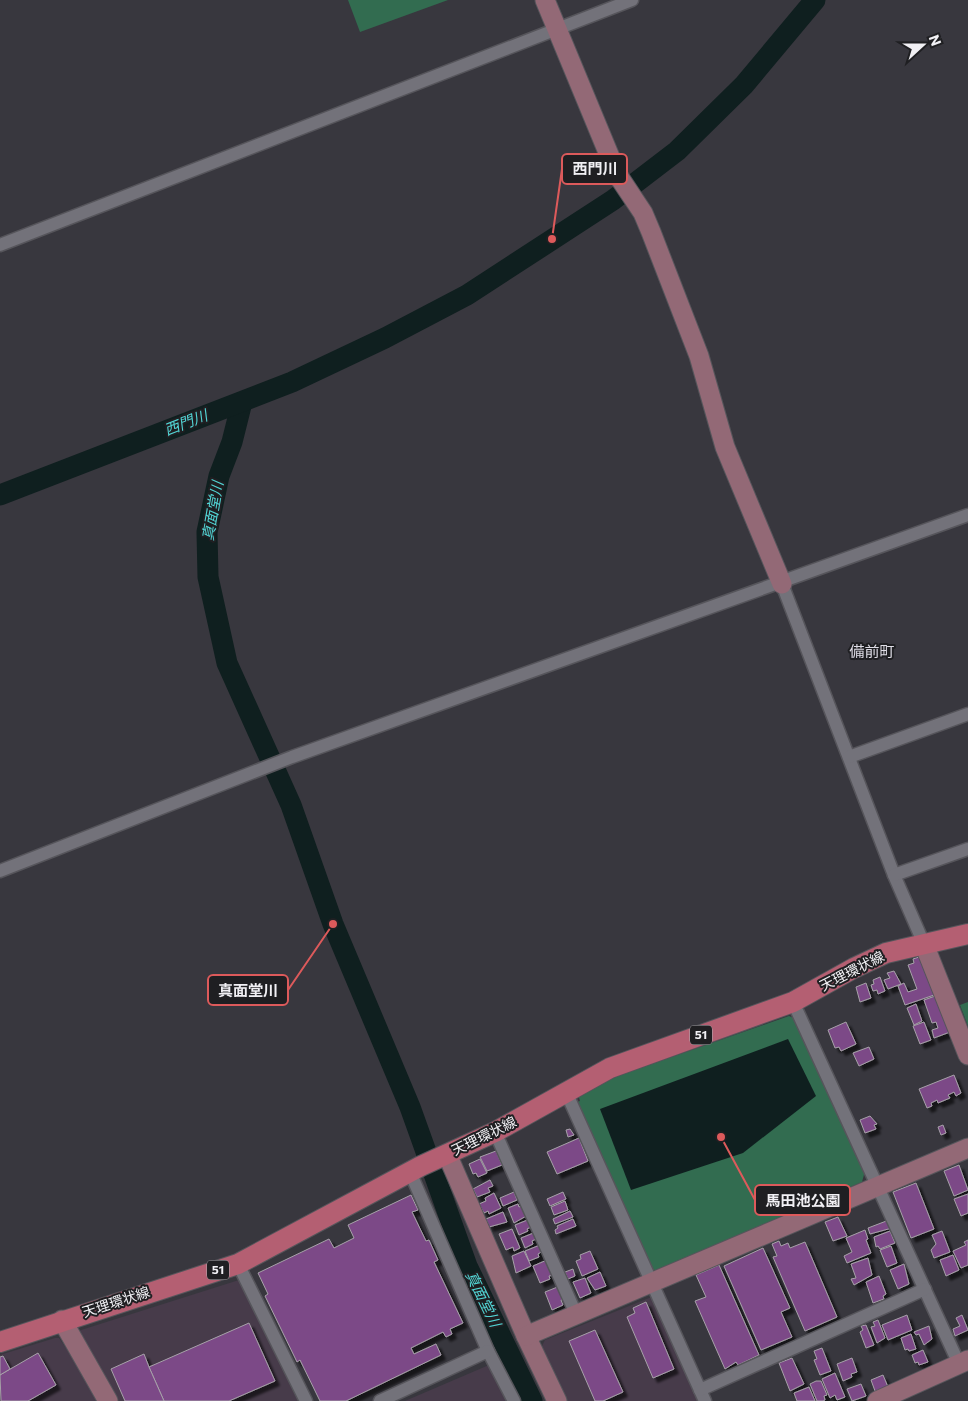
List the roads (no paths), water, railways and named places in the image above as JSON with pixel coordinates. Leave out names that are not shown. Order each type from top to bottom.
[{"type":"main road","name":"天理環状線","points":[[0,1342],[62,1320],[238,1264],[415,1169],[495,1132],[610,1068],[792,1002],[886,953],[968,934]]},
{"type":"street","points":[[545,0],[617,174],[643,213],[699,356],[725,446],[782,584],[894,875],[924,944],[968,1055]]},
{"type":"street","points":[[0,245],[632,0]]},
{"type":"street","points":[[0,871],[259,770],[968,516]]},
{"type":"street","points":[[849,758],[968,714]]},
{"type":"street","points":[[894,875],[968,849]]},
{"type":"street","points":[[792,1002],[924,1289],[964,1362],[877,1401]]},
{"type":"street","points":[[566,1092],[702,1395],[924,1289]]},
{"type":"street","points":[[495,1132],[576,1314]]},
{"type":"street","points":[[526,1336],[651,1281],[968,1148]]},
{"type":"street","points":[[444,1155],[557,1401]]},
{"type":"street","points":[[415,1169],[488,1351],[514,1401]]},
{"type":"street","points":[[238,1264],[306,1401]]},
{"type":"street","points":[[62,1320],[108,1401]]},
{"type":"street","points":[[380,1401],[488,1351]]},
{"type":"waterway","name":"西門川","points":[[0,495],[292,382],[385,338],[467,295],[613,200],[677,151],[744,85],[815,0]]},
{"type":"waterway","name":"真面堂川","points":[[242,402],[232,442],[219,476],[207,532],[208,577],[227,663],[291,805],[333,924],[410,1107],[467,1266],[532,1401]]},
{"type":"place","name":"西門川","points":[[552,239]]},
{"type":"place","name":"真面堂川","points":[[333,924]]},
{"type":"place","name":"馬田池公園","points":[[721,1137]]},
{"type":"district","name":"備前町","points":[[872,652]]}]
